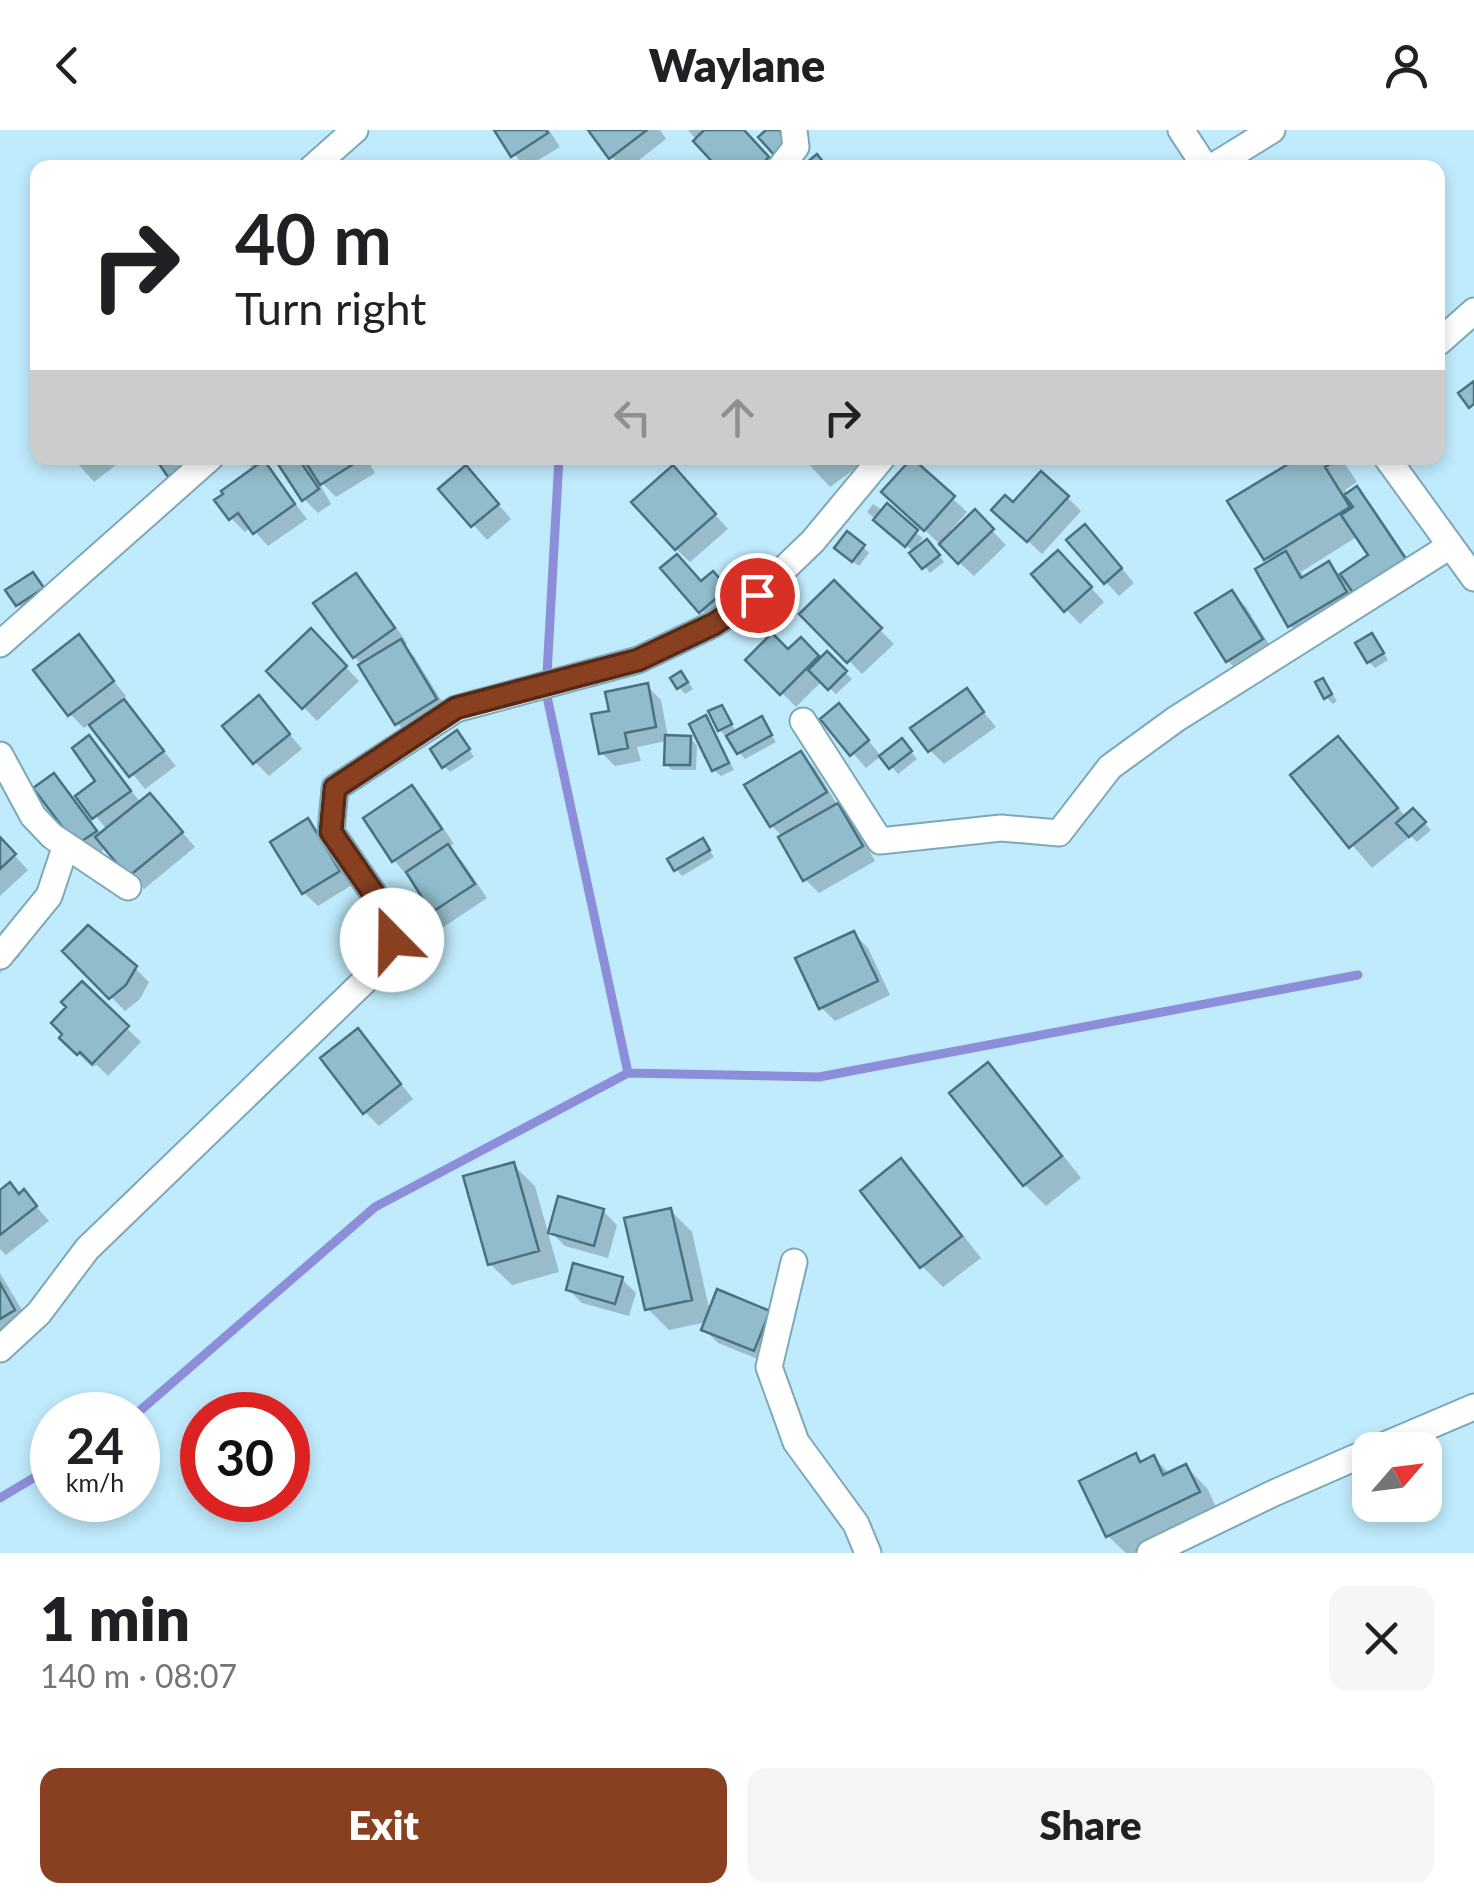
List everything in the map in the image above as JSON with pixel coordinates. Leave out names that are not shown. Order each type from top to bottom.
[{"type":"street","points":[[321,160],[355,130]]},
{"type":"street","points":[[786,160],[796,148],[794,130]]},
{"type":"street","points":[[1182,130],[1201,160]]},
{"type":"street","points":[[1223,160],[1272,130]]},
{"type":"street","points":[[1445,337],[1474,311]]},
{"type":"street","points":[[0,644],[202,465]]},
{"type":"street","points":[[0,1349],[39,1314],[86,1248],[379,967],[392,940],[376,897],[331,832],[335,788],[456,708],[638,660],[714,624],[757,595],[813,541],[876,465]]},
{"type":"street","points":[[1391,465],[1474,578]]},
{"type":"street","points":[[803,721],[880,842],[1001,828],[1059,833],[1110,766],[1176,719],[1450,546]]},
{"type":"street","points":[[0,755],[34,816],[66,845],[128,888]]},
{"type":"street","points":[[0,956],[50,896],[66,845]]},
{"type":"street","points":[[794,1262],[769,1366],[796,1442],[856,1524],[868,1553]]},
{"type":"street","points":[[1415,1432],[1474,1407]]},
{"type":"street","points":[[1150,1553],[1352,1459]]},
{"type":"building","points":[[494,130],[546,130],[548,133],[511,157]]},
{"type":"building","points":[[588,130],[647,130],[609,159]]},
{"type":"building","points":[[704,130],[744,130],[769,157],[711,160],[693,141]]},
{"type":"building","points":[[766,130],[779,130],[790,142],[775,156],[758,137]]},
{"type":"building","points":[[1474,381],[1474,404],[1469,408],[1458,393]]},
{"type":"building","points":[[160,465],[186,465],[168,477]]},
{"type":"building","points":[[257,465],[268,465],[295,504],[253,534],[238,513],[229,520],[214,500],[223,494],[221,491]]},
{"type":"building","points":[[279,465],[303,465],[319,489],[302,501]]},
{"type":"building","points":[[307,465],[352,465],[320,485]]},
{"type":"building","points":[[466,465],[499,504],[471,527],[438,489]]},
{"type":"building","points":[[673,465],[716,514],[675,550],[631,502]]},
{"type":"building","points":[[906,465],[920,465],[955,496],[924,531],[881,492]]},
{"type":"building","points":[[1286,465],[1328,465],[1325,467],[1350,507],[1264,560],[1227,501]]},
{"type":"building","points":[[1041,471],[1069,496],[1027,542],[991,510],[1005,495],[1013,502]]},
{"type":"building","points":[[1357,486],[1408,562],[1356,597],[1340,574],[1368,555],[1341,515],[1353,507],[1344,495]]},
{"type":"building","points":[[887,503],[918,530],[905,547],[873,520]]},
{"type":"building","points":[[975,509],[994,529],[958,564],[939,544]]},
{"type":"building","points":[[1085,524],[1122,568],[1104,584],[1066,540]]},
{"type":"building","points":[[847,531],[865,545],[852,562],[834,548]]},
{"type":"building","points":[[927,539],[940,555],[922,569],[909,553]]},
{"type":"building","points":[[1058,550],[1092,587],[1064,612],[1031,574]]},
{"type":"building","points":[[1286,551],[1301,578],[1329,561],[1347,592],[1288,627],[1255,569]]},
{"type":"building","points":[[677,554],[701,581],[713,571],[728,588],[699,613],[660,568]]},
{"type":"building","points":[[33,572],[44,588],[16,606],[5,590]]},
{"type":"building","points":[[356,573],[395,628],[353,658],[313,603]]},
{"type":"building","points":[[834,580],[882,628],[847,663],[799,614]]},
{"type":"building","points":[[1232,590],[1263,639],[1226,662],[1195,613]]},
{"type":"building","points":[[311,628],[347,666],[302,709],[266,671]]},
{"type":"building","points":[[772,633],[788,649],[801,637],[819,656],[780,695],[745,660]]},
{"type":"building","points":[[1372,633],[1384,653],[1367,663],[1355,643]]},
{"type":"building","points":[[79,634],[114,681],[68,716],[33,670]]},
{"type":"building","points":[[401,639],[437,699],[395,725],[358,665]]},
{"type":"building","points":[[827,651],[847,671],[828,690],[808,670]]},
{"type":"building","points":[[681,671],[688,682],[677,689],[670,678]]},
{"type":"building","points":[[1323,678],[1332,694],[1324,699],[1315,682]]},
{"type":"building","points":[[648,683],[656,727],[625,733],[628,748],[599,754],[591,714],[609,711],[605,692]]},
{"type":"building","points":[[967,688],[984,712],[928,752],[910,728]]},
{"type":"building","points":[[259,695],[290,734],[253,764],[222,726]]},
{"type":"building","points":[[124,699],[164,751],[129,777],[89,725]]},
{"type":"building","points":[[839,703],[869,740],[850,756],[820,719]]},
{"type":"building","points":[[722,705],[732,724],[718,731],[708,711]]},
{"type":"building","points":[[706,715],[729,763],[712,771],[689,724]]},
{"type":"building","points":[[762,716],[772,735],[737,754],[726,736]]},
{"type":"building","points":[[457,730],[470,749],[442,768],[430,749]]},
{"type":"building","points":[[89,735],[131,791],[92,819],[75,796],[95,781],[72,748]]},
{"type":"building","points":[[665,735],[691,736],[690,765],[664,765]]},
{"type":"building","points":[[1338,736],[1398,808],[1349,848],[1290,775]]},
{"type":"building","points":[[902,738],[912,751],[889,769],[879,756]]},
{"type":"building","points":[[801,751],[827,792],[770,827],[744,785]]},
{"type":"building","points":[[54,773],[97,831],[76,845],[33,788]]},
{"type":"building","points":[[412,785],[442,829],[392,862],[363,818]]},
{"type":"building","points":[[150,793],[183,832],[128,877],[95,837]]},
{"type":"building","points":[[838,803],[863,846],[803,881],[778,837]]},
{"type":"building","points":[[1413,808],[1426,822],[1409,837],[1396,823]]},
{"type":"building","points":[[308,818],[340,871],[302,894],[270,842]]},
{"type":"building","points":[[0,837],[16,854],[0,869]]},
{"type":"building","points":[[703,838],[710,850],[674,871],[667,859]]},
{"type":"building","points":[[448,844],[475,884],[423,918],[415,905],[423,899],[406,872]]},
{"type":"building","points":[[88,925],[137,966],[126,985],[109,999],[62,951]]},
{"type":"building","points":[[854,931],[878,981],[819,1009],[795,958]]},
{"type":"building","points":[[82,981],[129,1026],[92,1064],[59,1038],[62,1034],[51,1023],[66,1007],[61,1002]]},
{"type":"building","points":[[358,1028],[401,1084],[363,1114],[320,1058]]},
{"type":"building","points":[[988,1062],[1062,1156],[1023,1186],[949,1093]]},
{"type":"building","points":[[901,1158],[962,1236],[920,1268],[860,1191]]},
{"type":"building","points":[[514,1162],[539,1251],[488,1265],[463,1176]]},
{"type":"building","points":[[10,1182],[19,1194],[24,1189],[37,1206],[0,1235],[0,1190]]},
{"type":"building","points":[[558,1196],[604,1209],[594,1246],[548,1233]]},
{"type":"building","points":[[671,1208],[692,1300],[645,1310],[624,1218]]},
{"type":"building","points":[[573,1263],[623,1277],[615,1304],[566,1290]]},
{"type":"building","points":[[0,1283],[15,1310],[0,1319]]},
{"type":"building","points":[[717,1289],[770,1311],[754,1351],[701,1330]]},
{"type":"building","points":[[1136,1453],[1140,1462],[1154,1455],[1163,1475],[1186,1464],[1200,1492],[1106,1537],[1079,1481]]},
{"type":"waterway","points":[[559,465],[546,692],[628,1073]]},
{"type":"waterway","points":[[160,1393],[375,1207],[628,1073],[819,1077],[1358,975]]},
{"type":"waterway","points":[[0,1498],[30,1480]]},
{"type":"route","points":[[392,940],[376,897],[331,832],[335,788],[456,708],[638,660],[714,624],[757,595]]}]
